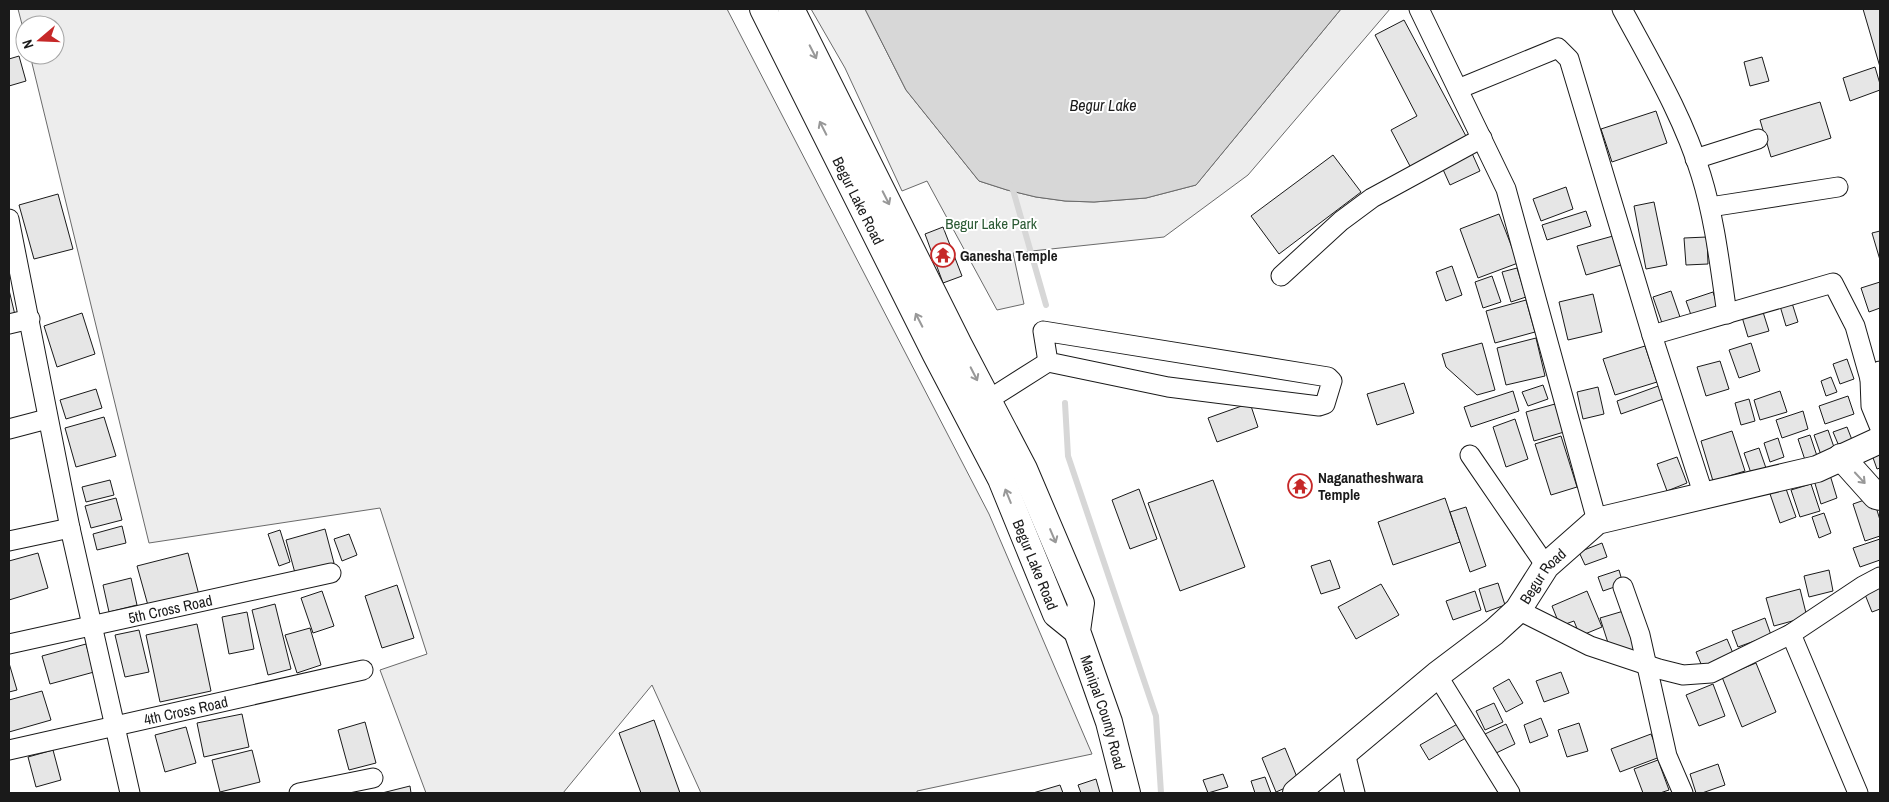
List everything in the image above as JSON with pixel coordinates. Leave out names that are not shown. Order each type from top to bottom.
[{"type":"main road","name":"Begur Lake Road","points":[[780,13],[948,350],[1056,614],[1077,631]]},
{"type":"main road","name":"Begur Lake Road","points":[[948,350],[988,400],[1024,468],[1081,603],[1077,631]]},
{"type":"main road","name":"Begur Road","points":[[1296,793],[1437,675],[1494,632],[1518,610],[1546,566],[1597,521],[1817,469],[1880,440]]},
{"type":"main road","points":[[1841,457],[1876,496],[1880,497]]},
{"type":"main road","name":"Manipal County Road","points":[[1077,631],[1109,722],[1127,793]]},
{"type":"street","points":[[1419,9],[1506,189],[1597,521]]},
{"type":"street","points":[[1622,9],[1672,102],[1696,159],[1710,207],[1727,314]]},
{"type":"street","points":[[1458,89],[1558,48],[1569,60],[1652,335],[1704,496]]},
{"type":"street","points":[[1281,276],[1357,208],[1482,138]]},
{"type":"street","points":[[1696,159],[1758,139]]},
{"type":"street","points":[[1710,207],[1838,187]]},
{"type":"street","points":[[9,221],[70,528],[113,726],[130,793]]},
{"type":"street","points":[[1652,335],[1833,283],[1855,326],[1875,375],[1871,406],[1880,428]]},
{"type":"street","points":[[9,324],[30,319]]},
{"type":"street","points":[[988,400],[1048,362],[1168,386],[1319,406],[1325,404],[1332,380],[1328,377],[1043,332],[1048,362]]},
{"type":"street","points":[[9,429],[48,419]]},
{"type":"street","points":[[1470,455],[1546,566]]},
{"type":"street","points":[[9,541],[70,528]]},
{"type":"street","name":"5th Cross Road","points":[[9,644],[92,624],[331,573]]},
{"type":"street","points":[[1518,610],[1590,646],[1647,665],[1683,675],[1711,673],[1792,634],[1863,586],[1880,577]]},
{"type":"street","points":[[1623,587],[1640,635],[1667,756],[1683,793]]},
{"type":"street","points":[[1792,634],[1858,793]]},
{"type":"street","name":"4th Cross Road","points":[[9,750],[362,670]]},
{"type":"street","points":[[1437,675],[1510,793]]},
{"type":"street","points":[[1345,752],[1355,793]]},
{"type":"street","points":[[299,793],[373,778]]},
{"type":"shaded area","points":[[18,9],[727,9],[989,514],[1092,754],[917,791],[917,793],[701,793],[652,685],[563,793],[426,793],[380,670],[427,654],[380,508],[149,543],[32,65],[65,65],[65,15],[20,15]]},
{"type":"shaded area","name":"Begur Lake Park","points":[[811,9],[865,9],[906,90],[979,181],[1036,197],[1094,202],[1146,198],[1196,185],[1341,9],[1390,9],[1248,175],[1164,237],[1013,253],[1024,304],[997,310],[927,181],[902,191],[845,68]]},
{"type":"water","name":"Begur Lake","points":[[865,9],[1341,9],[1196,185],[1146,198],[1094,202],[1036,197],[979,181],[906,90]]},
{"type":"building","points":[[1863,9],[1880,9],[1880,67]]},
{"type":"building","points":[[1404,20],[1467,138],[1411,168],[1391,130],[1417,116],[1375,35]]},
{"type":"building","points":[[15,57],[15,65],[22,65],[26,81],[9,86],[9,59]]},
{"type":"building","points":[[1762,57],[1769,81],[1750,86],[1744,62]]},
{"type":"building","points":[[1875,67],[1880,90],[1850,101],[1843,78]]},
{"type":"building","points":[[1820,102],[1831,138],[1771,157],[1760,120]]},
{"type":"building","points":[[1656,111],[1667,143],[1612,162],[1601,129]]},
{"type":"building","points":[[1471,151],[1480,171],[1450,185],[1441,165]]},
{"type":"building","points":[[1333,155],[1361,192],[1279,254],[1251,216]]},
{"type":"building","points":[[1566,187],[1573,209],[1541,221],[1533,199]]},
{"type":"building","points":[[58,194],[73,249],[34,259],[19,205]]},
{"type":"building","points":[[1654,202],[1667,265],[1646,269],[1634,206]]},
{"type":"building","points":[[1586,211],[1591,226],[1547,240],[1542,225]]},
{"type":"building","points":[[1499,214],[1518,263],[1478,278],[1460,229]]},
{"type":"building","name":"Ganesha Temple","points":[[943,227],[962,276],[943,283],[925,234]]},
{"type":"building","points":[[1880,231],[1880,260],[1872,233]]},
{"type":"building","points":[[1613,236],[1621,265],[1586,275],[1577,246]]},
{"type":"building","points":[[1707,237],[1708,264],[1686,265],[1684,238]]},
{"type":"building","points":[[1452,266],[1462,295],[1446,301],[1436,272]]},
{"type":"building","points":[[1517,268],[1526,297],[1511,302],[1502,272]]},
{"type":"building","points":[[1492,276],[1501,302],[1483,308],[1475,282]]},
{"type":"building","points":[[1880,282],[1880,308],[1869,312],[1861,288]]},
{"type":"building","points":[[9,290],[15,315],[9,317]]},
{"type":"building","points":[[1671,291],[1680,317],[1662,323],[1653,297]]},
{"type":"building","points":[[1713,292],[1718,307],[1691,315],[1686,301]]},
{"type":"building","points":[[1593,294],[1602,332],[1568,340],[1559,302]]},
{"type":"building","points":[[1526,300],[1535,332],[1495,343],[1486,311]]},
{"type":"building","points":[[1792,303],[1798,322],[1786,326],[1780,306]]},
{"type":"building","points":[[1763,312],[1769,331],[1748,337],[1742,317]]},
{"type":"building","points":[[82,313],[95,354],[57,367],[44,326]]},
{"type":"building","points":[[1536,338],[1545,376],[1506,385],[1497,348]]},
{"type":"building","points":[[1482,343],[1495,390],[1477,395],[1446,367],[1442,354]]},
{"type":"building","points":[[1751,343],[1760,371],[1739,378],[1729,350]]},
{"type":"building","points":[[1645,346],[1657,382],[1615,395],[1603,359]]},
{"type":"building","points":[[1847,359],[1854,379],[1840,384],[1833,364]]},
{"type":"building","points":[[1720,361],[1729,389],[1706,396],[1697,367]]},
{"type":"building","points":[[1831,377],[1837,392],[1826,396],[1821,381]]},
{"type":"building","points":[[1404,383],[1414,413],[1377,425],[1367,394]]},
{"type":"building","points":[[1543,385],[1548,399],[1528,406],[1522,392]]},
{"type":"building","points":[[1661,385],[1666,398],[1621,414],[1617,401]]},
{"type":"building","points":[[1598,387],[1604,414],[1583,419],[1577,392]]},
{"type":"building","points":[[96,389],[102,408],[66,419],[60,400]]},
{"type":"building","points":[[1513,391],[1519,411],[1471,427],[1464,407]]},
{"type":"building","points":[[1780,391],[1787,412],[1760,420],[1754,400]]},
{"type":"building","points":[[1848,396],[1854,414],[1825,424],[1819,406]]},
{"type":"building","points":[[1749,399],[1755,421],[1741,425],[1735,403]]},
{"type":"building","points":[[1250,403],[1258,427],[1217,442],[1208,418]]},
{"type":"building","points":[[1555,404],[1564,432],[1534,441],[1526,412]]},
{"type":"building","points":[[1803,411],[1808,429],[1782,438],[1776,420]]},
{"type":"building","points":[[104,417],[116,456],[76,467],[65,428]]},
{"type":"building","points":[[1515,419],[1528,459],[1506,467],[1493,427]]},
{"type":"building","points":[[1847,427],[1854,445],[1841,451],[1833,432]]},
{"type":"building","points":[[1828,430],[1835,450],[1821,455],[1814,435]]},
{"type":"building","points":[[1732,431],[1745,471],[1713,481],[1701,441]]},
{"type":"building","points":[[1810,435],[1817,456],[1805,460],[1798,439]]},
{"type":"building","points":[[1561,436],[1577,487],[1551,495],[1535,444]]},
{"type":"building","points":[[1778,438],[1784,457],[1770,462],[1764,443]]},
{"type":"building","points":[[1759,448],[1767,471],[1752,476],[1744,453]]},
{"type":"building","points":[[1880,448],[1880,468],[1877,469],[1871,452]]},
{"type":"building","points":[[1677,457],[1687,483],[1667,491],[1657,464]]},
{"type":"building","points":[[1830,475],[1837,498],[1821,504],[1814,480]]},
{"type":"building","points":[[110,480],[114,495],[86,502],[82,487]]},
{"type":"building","points":[[1213,480],[1245,567],[1180,591],[1148,503]]},
{"type":"building","points":[[1811,484],[1820,511],[1800,517],[1791,490]]},
{"type":"building","points":[[1785,486],[1796,517],[1780,523],[1769,491]]},
{"type":"building","points":[[1139,489],[1157,539],[1130,549],[1112,500]]},
{"type":"building","points":[[1873,497],[1880,520],[1880,536],[1865,541],[1853,504]]},
{"type":"building","points":[[116,498],[122,520],[91,528],[85,506]]},
{"type":"building","points":[[1445,498],[1460,542],[1393,565],[1378,522]]},
{"type":"building","points":[[1466,507],[1486,566],[1470,572],[1450,512]]},
{"type":"building","points":[[1824,513],[1831,533],[1819,538],[1812,517]]},
{"type":"building","points":[[122,526],[126,543],[97,550],[93,534]]},
{"type":"building","points":[[325,529],[334,563],[295,573],[286,540]]},
{"type":"building","points":[[280,530],[290,562],[279,566],[268,534]]},
{"type":"building","points":[[349,534],[357,555],[342,561],[334,539]]},
{"type":"building","points":[[1880,539],[1880,560],[1860,567],[1853,548]]},
{"type":"building","points":[[1602,543],[1607,557],[1585,565],[1579,552]]},
{"type":"building","points":[[38,553],[48,588],[9,600],[9,561]]},
{"type":"building","points":[[188,553],[199,595],[149,609],[137,566]]},
{"type":"building","points":[[1330,560],[1340,588],[1321,594],[1311,566]]},
{"type":"building","points":[[1619,570],[1623,584],[1603,591],[1598,577]]},
{"type":"building","points":[[1829,570],[1833,591],[1809,597],[1804,576]]},
{"type":"building","points":[[131,578],[137,605],[109,612],[103,585]]},
{"type":"building","points":[[1498,583],[1505,605],[1486,612],[1479,589]]},
{"type":"building","points":[[1381,584],[1399,615],[1356,639],[1338,607]]},
{"type":"building","points":[[397,585],[414,638],[382,648],[365,596]]},
{"type":"building","points":[[1880,585],[1880,609],[1872,612],[1864,592]]},
{"type":"building","points":[[1800,589],[1807,617],[1774,626],[1766,598]]},
{"type":"building","points":[[322,591],[334,626],[313,633],[301,598]]},
{"type":"building","points":[[1475,591],[1481,610],[1453,620],[1446,601]]},
{"type":"building","points":[[1587,591],[1602,627],[1580,636],[1574,621],[1560,626],[1552,606]]},
{"type":"building","points":[[275,604],[291,669],[268,675],[252,610]]},
{"type":"building","points":[[1627,610],[1640,649],[1626,653],[1610,649],[1600,618]]},
{"type":"building","points":[[247,612],[254,649],[229,654],[222,617]]},
{"type":"building","points":[[1765,618],[1771,635],[1738,647],[1732,631]]},
{"type":"building","points":[[197,624],[211,691],[160,702],[146,635]]},
{"type":"building","points":[[310,628],[321,665],[297,673],[285,635]]},
{"type":"building","points":[[139,630],[149,672],[125,677],[115,635]]},
{"type":"building","points":[[1727,639],[1735,658],[1704,671],[1696,652]]},
{"type":"building","points":[[86,644],[94,672],[50,684],[42,656]]},
{"type":"building","points":[[9,663],[17,690],[9,692]]},
{"type":"building","points":[[1756,663],[1776,712],[1742,727],[1722,677]]},
{"type":"building","points":[[1561,672],[1569,693],[1544,702],[1536,681]]},
{"type":"building","points":[[1509,679],[1523,703],[1506,712],[1493,688]]},
{"type":"building","points":[[1713,684],[1725,716],[1699,726],[1686,695]]},
{"type":"building","points":[[42,691],[51,720],[9,732],[9,700]]},
{"type":"building","points":[[1494,703],[1503,722],[1485,730],[1476,711]]},
{"type":"building","points":[[242,714],[249,747],[204,757],[197,723]]},
{"type":"building","points":[[1541,718],[1548,736],[1530,743],[1524,725]]},
{"type":"building","points":[[654,720],[680,793],[641,793],[619,733]]},
{"type":"building","points":[[365,722],[376,763],[349,770],[338,730]]},
{"type":"building","points":[[1461,722],[1469,736],[1429,760],[1420,745]]},
{"type":"building","points":[[1579,723],[1588,751],[1567,757],[1558,730]]},
{"type":"building","points":[[1506,724],[1515,744],[1494,754],[1485,734]]},
{"type":"building","points":[[186,727],[196,763],[165,772],[155,735]]},
{"type":"building","points":[[1651,734],[1660,757],[1620,772],[1611,749]]},
{"type":"building","points":[[1285,748],[1299,782],[1276,792],[1262,758]]},
{"type":"building","points":[[53,750],[61,780],[36,787],[28,757]]},
{"type":"building","points":[[252,750],[260,782],[220,792],[212,760]]},
{"type":"building","points":[[1658,760],[1669,790],[1660,793],[1643,793],[1634,769]]},
{"type":"building","points":[[1718,764],[1725,785],[1702,793],[1696,793],[1690,774]]},
{"type":"building","points":[[1223,774],[1228,787],[1208,793],[1203,780]]},
{"type":"building","points":[[1265,777],[1271,793],[1255,793],[1251,781]]},
{"type":"building","points":[[1096,779],[1100,793],[1081,793],[1078,785]]},
{"type":"building","points":[[1060,785],[1063,793],[1033,793]]},
{"type":"building","points":[[410,786],[411,793],[382,793]]},
{"type":"waterway","points":[[1010,185],[1046,305]]},
{"type":"waterway","points":[[1065,403],[1068,456],[1156,716],[1161,793]]},
{"type":"place","name":"Ganesha Temple","points":[[943,255]]},
{"type":"place","name":"Naganatheshwara Temple","points":[[1300,486]]}]
